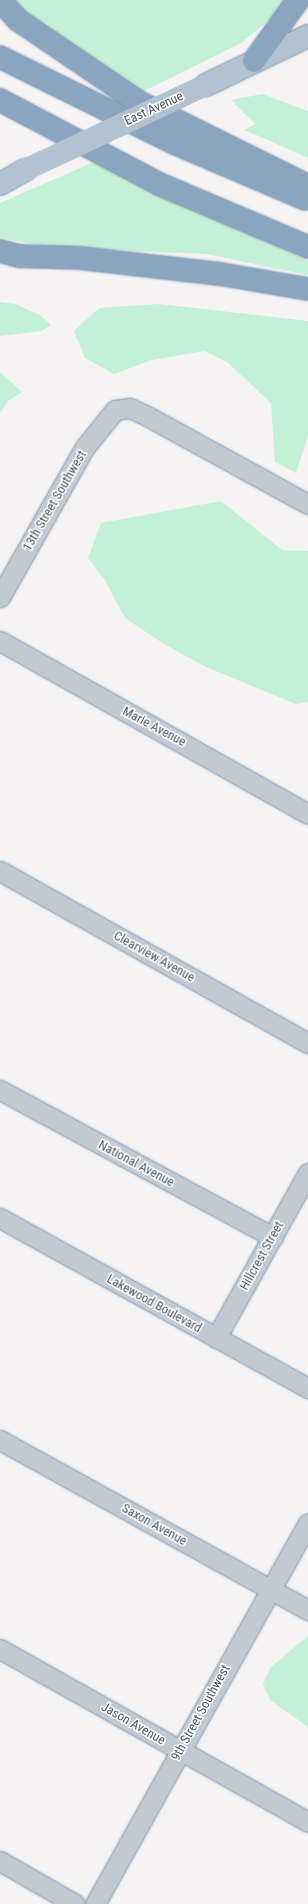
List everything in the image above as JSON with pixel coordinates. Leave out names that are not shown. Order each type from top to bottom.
[{"type":"highway","points":[[0,0],[18,20],[137,101],[308,186]]},
{"type":"highway","points":[[254,61],[298,0]]},
{"type":"highway","points":[[0,57],[174,143],[308,200]]},
{"type":"highway","points":[[0,100],[159,184],[308,247]]},
{"type":"highway","points":[[0,251],[19,256],[80,258],[220,274],[308,289]]},
{"type":"main road","name":"East Avenue","points":[[0,184],[24,170],[254,61],[304,42]]},
{"type":"street","name":"13th Street Southwest","points":[[0,597],[85,447],[115,410],[130,408],[147,416],[308,504]]},
{"type":"street","name":"Marie Avenue","points":[[0,641],[308,814]]},
{"type":"street","name":"Clearview Avenue","points":[[0,871],[308,1043]]},
{"type":"street","name":"National Avenue","points":[[0,1090],[273,1237]]},
{"type":"street","name":"Hillcrest Street","points":[[216,1338],[308,1173]]},
{"type":"street","name":"Lakewood Boulevard","points":[[0,1218],[308,1388]]},
{"type":"street","name":"Saxon Avenue","points":[[0,1440],[308,1610]]},
{"type":"street","name":"9th Street Southwest","points":[[95,1904],[308,1523]]},
{"type":"street","name":"Jason Avenue","points":[[0,1649],[308,1822]]},
{"type":"street","points":[[0,1861],[76,1904]]},
{"type":"green space","points":[[13,0],[287,0],[279,12],[241,43],[140,93],[26,15]]},
{"type":"green space","points":[[262,94],[308,111],[308,158],[245,130],[255,124],[231,100]]},
{"type":"green space","points":[[94,162],[162,196],[308,261],[308,275],[206,254],[51,247],[0,238],[0,203]]},
{"type":"green space","points":[[0,302],[15,304],[40,315],[51,325],[42,331],[0,336]]},
{"type":"green space","points":[[159,304],[308,321],[308,436],[296,473],[275,462],[271,403],[227,362],[204,351],[152,360],[114,374],[85,358],[74,331],[99,308]]},
{"type":"green space","points":[[0,372],[22,392],[8,401],[0,413]]},
{"type":"green space","points":[[221,501],[282,550],[308,551],[308,702],[296,704],[206,667],[164,644],[125,618],[104,579],[88,558],[101,523]]},
{"type":"green space","points":[[308,1636],[308,1727],[270,1700],[263,1684],[270,1668]]}]
